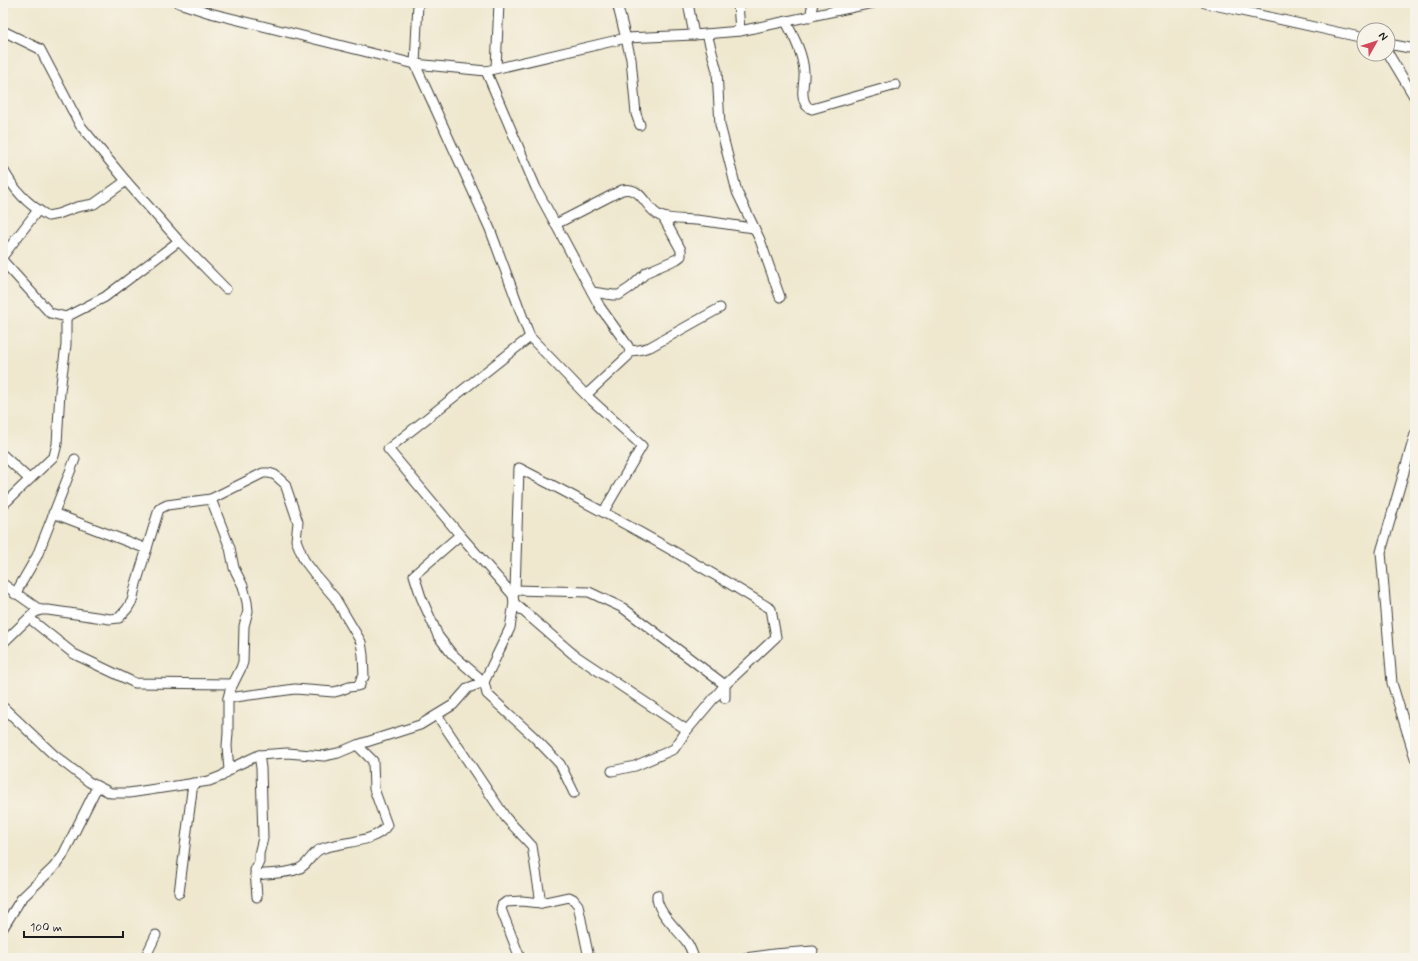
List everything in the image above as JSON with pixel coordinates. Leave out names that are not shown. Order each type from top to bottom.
[{"type":"street","points":[[179,3],[210,13],[415,64],[486,71],[626,38],[740,31],[873,3]]},
{"type":"street","points":[[418,3],[415,64],[490,229],[530,337],[586,395],[642,446],[604,512]]},
{"type":"street","points":[[496,68],[499,3]]},
{"type":"street","points":[[617,3],[631,59],[636,114],[640,125]]},
{"type":"street","points":[[688,3],[694,35]]},
{"type":"street","points":[[738,3],[740,31]]},
{"type":"street","points":[[810,17],[813,3]]},
{"type":"street","points":[[1205,3],[1356,36]]},
{"type":"street","points":[[786,22],[795,39],[801,56],[804,72],[803,98],[808,107],[812,109],[896,85]]},
{"type":"street","points":[[3,30],[40,49],[80,125],[126,182],[179,241],[226,289]]},
{"type":"street","points":[[707,34],[717,70],[720,125],[737,192],[768,260],[780,297]]},
{"type":"street","points":[[1396,45],[1415,49]]},
{"type":"street","points":[[1393,62],[1415,98]]},
{"type":"street","points":[[486,71],[536,188],[600,307],[630,350],[628,356],[586,395]]},
{"type":"street","points":[[3,169],[12,185],[38,210],[48,216],[77,207],[94,204],[126,182]]},
{"type":"street","points":[[556,224],[622,190],[630,189],[636,191],[656,214],[663,217],[698,220],[754,228]]},
{"type":"street","points":[[3,256],[38,210]]},
{"type":"street","points":[[592,292],[619,295],[631,287],[646,272],[681,256],[681,250],[663,217]]},
{"type":"street","points":[[3,261],[50,313],[66,317],[104,297],[179,241]]},
{"type":"street","points":[[630,350],[639,350],[650,347],[720,308]]},
{"type":"street","points":[[3,505],[54,456],[57,444],[60,390],[66,346],[66,317]]},
{"type":"street","points":[[530,337],[388,449],[460,535],[514,596],[573,654],[687,730]]},
{"type":"street","points":[[1415,434],[1381,552],[1392,683],[1415,758]]},
{"type":"street","points":[[3,455],[30,480]]},
{"type":"street","points":[[15,594],[37,556],[75,459]]},
{"type":"street","points":[[3,707],[54,755],[89,782],[111,793],[129,793],[209,781],[222,776],[229,770],[259,755],[287,753],[324,756],[338,753],[357,745],[420,725],[453,705],[468,688],[484,682],[510,628],[514,596],[519,468],[604,512],[710,571],[771,609],[776,637],[725,685],[687,730],[674,749],[635,766],[612,770]]},
{"type":"street","points":[[3,643],[34,613],[40,610],[110,619],[119,618],[132,601],[159,509],[167,505],[212,499],[263,473],[269,473],[276,476],[285,484],[298,522],[296,540],[304,560],[316,577],[335,598],[361,642],[364,677],[361,679],[360,685],[334,692],[295,689],[228,698]]},
{"type":"street","points":[[212,499],[228,542],[234,568],[243,586],[248,611],[244,626],[243,662],[228,698],[228,733],[226,746],[229,770]]},
{"type":"street","points":[[53,513],[147,549]]},
{"type":"street","points":[[460,535],[414,575],[421,597],[438,636],[452,654],[484,682],[487,694],[533,736],[560,764],[574,793]]},
{"type":"street","points":[[3,584],[15,594],[40,610]]},
{"type":"street","points":[[514,596],[589,592],[623,608],[725,685]]},
{"type":"street","points":[[29,618],[74,654],[135,683],[233,684]]},
{"type":"street","points":[[725,685],[725,698]]},
{"type":"street","points":[[437,715],[506,818],[532,846],[538,876],[541,903]]},
{"type":"street","points":[[255,875],[299,869],[313,854],[321,849],[375,836],[385,829],[387,826],[385,818],[374,789],[375,775],[373,762],[357,745]]},
{"type":"street","points":[[257,897],[255,870],[259,862],[259,854],[263,838],[261,768],[259,755]]},
{"type":"street","points":[[179,893],[193,783]]},
{"type":"street","points":[[3,928],[21,898],[53,868],[62,857],[97,787]]},
{"type":"street","points":[[657,895],[657,900],[660,907],[687,942],[694,958]]},
{"type":"street","points":[[520,958],[501,909],[502,905],[506,902],[514,901],[541,903],[569,898],[574,899],[578,905],[589,958]]},
{"type":"street","points":[[145,958],[156,935]]},
{"type":"street","points":[[745,958],[813,951]]}]
